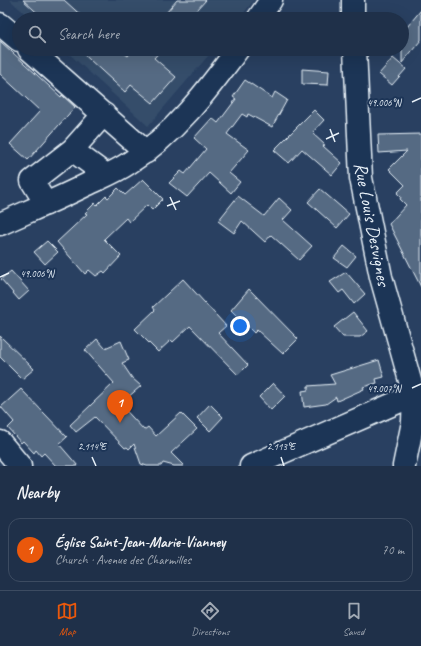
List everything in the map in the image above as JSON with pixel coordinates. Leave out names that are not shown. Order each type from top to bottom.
[{"type":"street","points":[[263,12],[271,0]]},
{"type":"street","points":[[352,0],[353,12]]},
{"type":"street","points":[[0,24],[12,34]]},
{"type":"street","points":[[37,56],[146,152]]},
{"type":"street","points":[[0,224],[46,204],[129,164],[146,152],[168,133],[193,107],[233,56]]},
{"type":"street","name":"Rue Louis Desvignes","points":[[355,56],[361,178],[381,277],[417,393],[404,466]]},
{"type":"street","points":[[46,204],[32,181],[72,150],[104,114]]},
{"type":"street","points":[[72,150],[106,175]]},
{"type":"street","points":[[251,466],[417,393]]},
{"type":"street","points":[[0,442],[20,466]]},
{"type":"shaded area","points":[[10,0],[254,0],[245,12],[23,12]]},
{"type":"shaded area","points":[[72,56],[208,56],[148,126]]},
{"type":"building","points":[[23,0],[64,0],[77,12],[36,12]]},
{"type":"building","points":[[177,0],[206,0],[195,12],[167,12]]},
{"type":"building","points":[[421,10],[421,40],[409,55],[409,25]]},
{"type":"building","points":[[0,41],[12,52],[12,56],[16,56],[61,97],[62,95],[75,107],[28,160],[10,144],[40,111],[0,74]]},
{"type":"building","points":[[86,56],[156,56],[154,58],[176,77],[153,103],[131,85],[125,92]]},
{"type":"building","points":[[402,56],[408,56],[402,63]]},
{"type":"building","points":[[393,58],[406,69],[392,85],[379,74]]},
{"type":"building","points":[[302,69],[329,71],[328,85],[302,84]]},
{"type":"building","points":[[245,80],[272,98],[275,92],[287,100],[272,127],[248,114],[247,117],[242,114],[227,134],[249,150],[229,173],[240,182],[231,193],[209,173],[187,197],[169,183],[181,171],[185,174],[206,149],[194,138],[212,118],[218,123],[236,99],[233,97]]},
{"type":"building","points":[[314,110],[324,120],[312,133],[325,145],[323,146],[342,163],[332,175],[302,149],[289,163],[274,150]]},
{"type":"building","points":[[421,134],[421,287],[389,224],[406,205],[397,193],[405,185],[389,169],[407,151],[379,153],[378,135]]},
{"type":"building","points":[[143,179],[163,199],[152,210],[147,205],[129,222],[126,218],[104,239],[121,256],[105,273],[103,271],[96,276],[89,270],[85,274],[57,242],[87,214],[85,213],[95,203],[97,205],[106,196],[108,198],[118,188],[125,195]]},
{"type":"building","points":[[320,189],[349,214],[337,228],[308,202]]},
{"type":"building","points":[[238,196],[264,216],[279,198],[292,210],[283,220],[312,246],[299,260],[271,235],[265,242],[242,221],[234,233],[218,221]]},
{"type":"building","points":[[47,241],[58,252],[45,264],[34,252]]},
{"type":"building","points":[[344,246],[356,256],[347,267],[334,258]]},
{"type":"building","points":[[11,271],[29,291],[19,300],[1,279]]},
{"type":"building","points":[[346,272],[365,294],[354,304],[343,290],[339,293],[330,282]]},
{"type":"building","points":[[183,279],[226,326],[218,333],[248,365],[238,375],[190,326],[173,342],[171,340],[158,352],[135,329],[155,310],[153,307]]},
{"type":"building","points":[[249,289],[298,339],[283,354],[257,330],[254,333],[231,310]]},
{"type":"building","points":[[353,312],[368,331],[360,337],[343,337],[334,327]]},
{"type":"building","points":[[0,336],[34,369],[22,379],[0,357]]},
{"type":"building","points":[[97,339],[105,348],[121,341],[129,360],[122,363],[132,378],[141,386],[120,404],[144,430],[148,427],[156,436],[181,413],[197,429],[171,453],[184,466],[174,466],[163,463],[161,466],[147,466],[141,464],[134,444],[129,449],[127,447],[125,448],[95,417],[76,432],[70,425],[114,383],[85,350]]},
{"type":"building","points":[[379,360],[384,377],[376,379],[377,383],[363,387],[364,389],[337,401],[336,397],[326,404],[304,407],[302,391],[308,390],[308,386],[335,384],[330,375]]},
{"type":"building","points":[[273,383],[285,396],[271,410],[259,397]]},
{"type":"building","points":[[21,389],[67,437],[59,444],[78,466],[56,466],[44,453],[41,456],[36,450],[34,453],[23,441],[21,443],[8,428],[14,422],[1,407]]},
{"type":"building","points":[[210,404],[223,417],[210,431],[197,418]]},
{"type":"place","name":"Église Saint-Jean-Marie-Vianney","points":[[120,423]]}]
